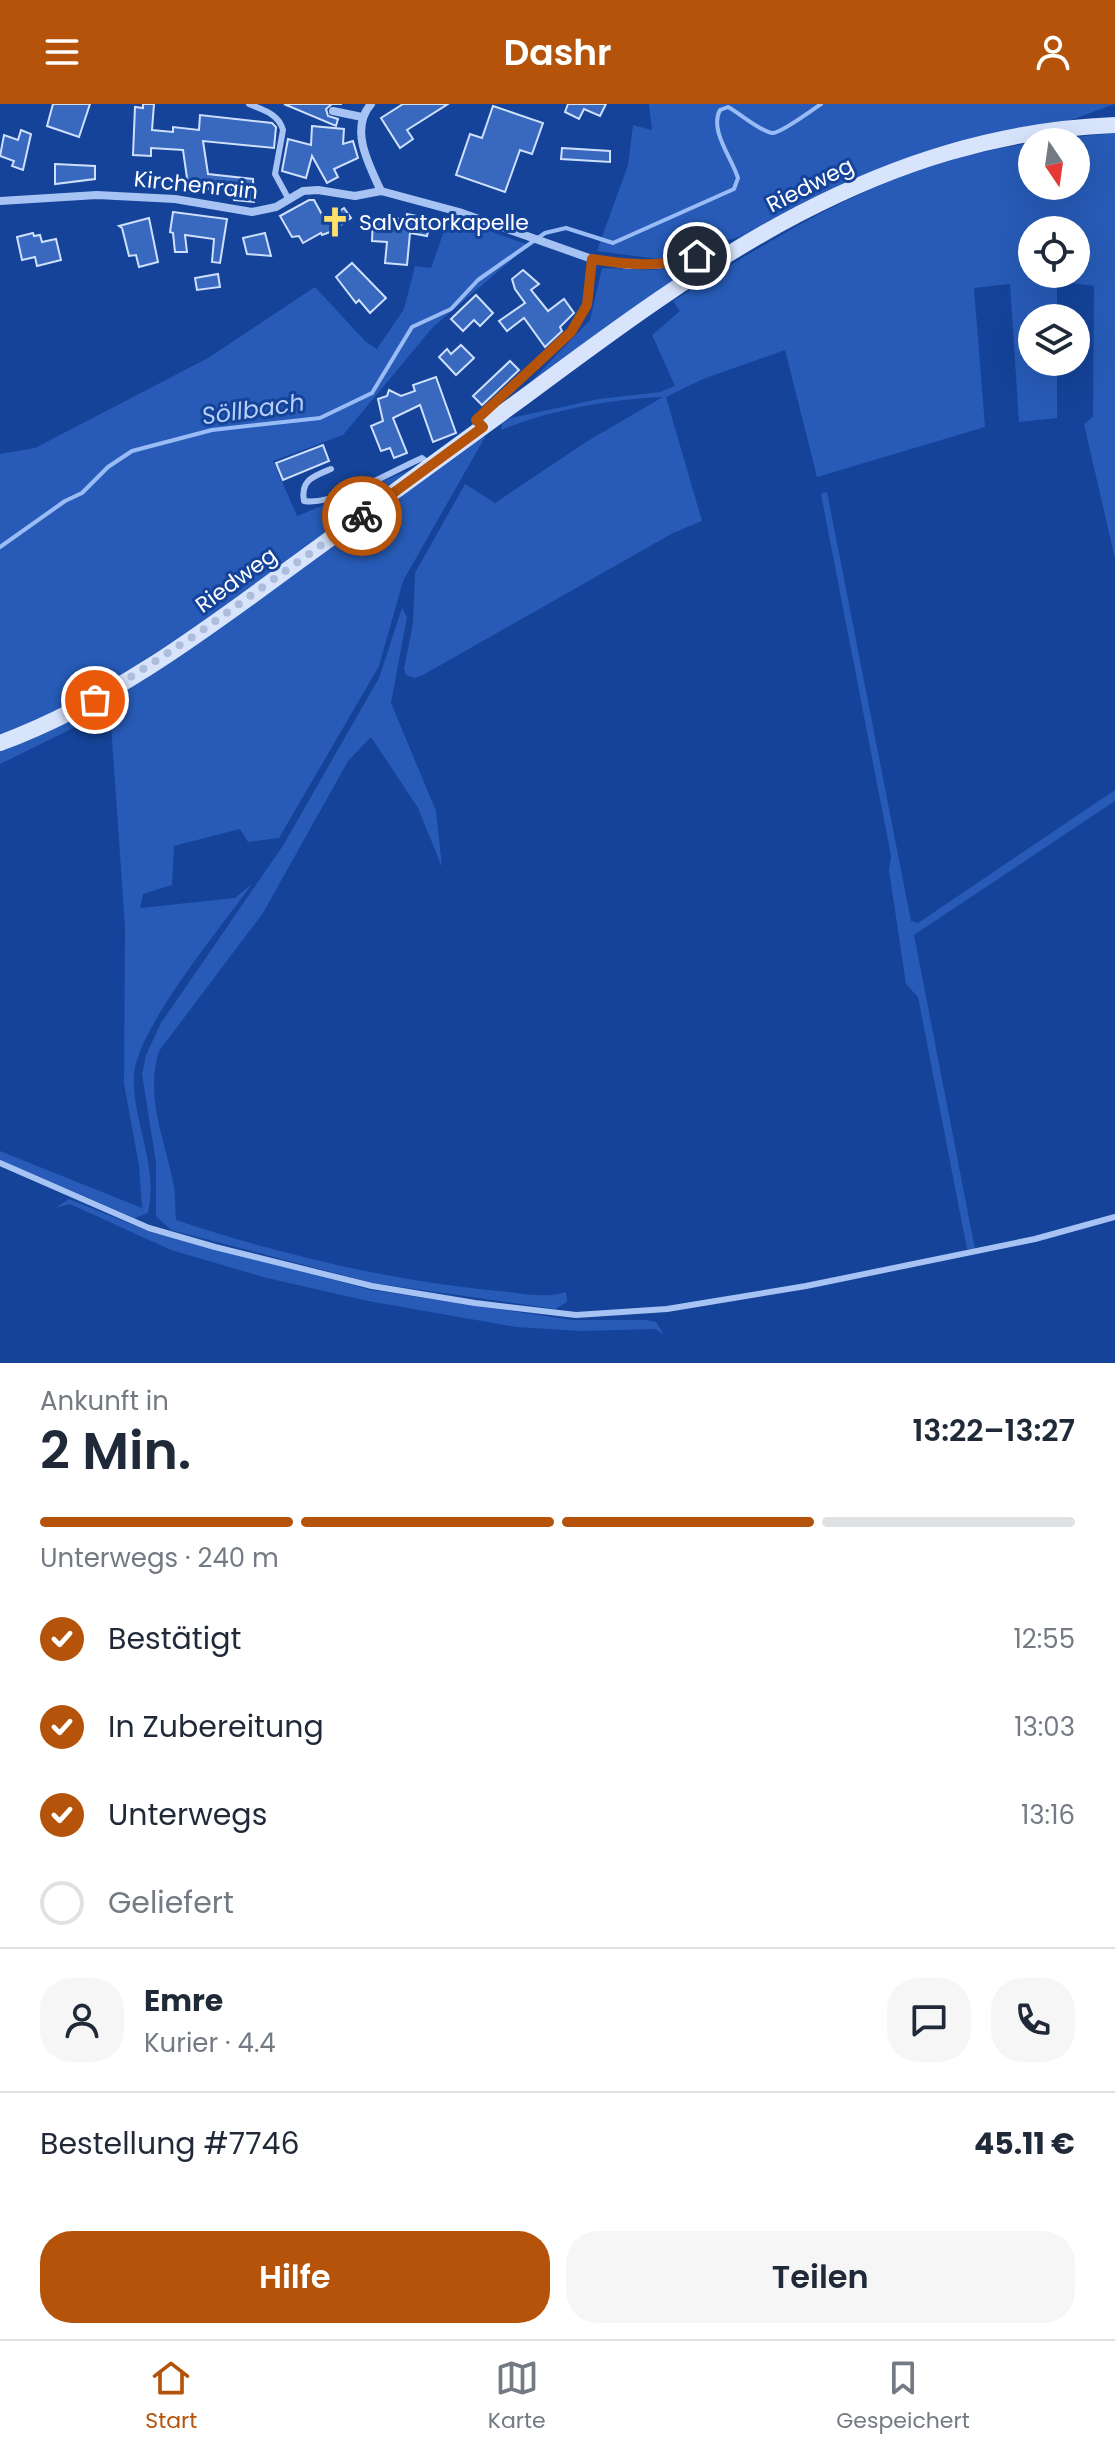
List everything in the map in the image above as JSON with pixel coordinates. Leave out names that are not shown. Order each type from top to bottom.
[{"type":"main road","name":"Riedweg","points":[[0,743],[33,731],[108,692],[230,612],[658,297],[819,203],[934,155],[1002,137],[1115,125]]},
{"type":"street","points":[[371,104],[362,117],[362,138],[381,191],[526,234],[592,259],[628,265],[657,265],[713,251],[728,255]]},
{"type":"street","points":[[333,111],[362,117]]},
{"type":"street","name":"Kirchenrain","points":[[0,201],[97,195],[175,199],[252,212],[276,207],[303,191],[318,190],[355,196],[381,191]]},
{"type":"street","name":"Riedweg","points":[[483,427],[476,420],[571,332],[587,305],[592,259]]},
{"type":"lane","points":[[249,104],[282,123],[275,174],[288,198]]},
{"type":"lane","points":[[331,469],[308,478],[304,501],[315,503],[332,498],[422,458],[431,465]]},
{"type":"lane","points":[[0,1163],[149,1228],[215,1247],[372,1286],[576,1315],[667,1309],[806,1286],[1035,1239],[1115,1217]]},
{"type":"shaded area","points":[[649,104],[1115,104],[1071,120],[1018,128],[933,149],[858,178],[761,230],[683,254],[658,259],[597,251],[628,165],[633,125],[652,130]]},
{"type":"shaded area","points":[[1115,133],[1115,559],[1084,424],[1093,417],[1094,286],[1090,285],[1090,216],[1018,216],[1018,288],[1057,288],[1057,304],[1018,304],[1018,376],[1057,376],[1057,418],[1019,422],[1010,284],[974,288],[985,427],[817,477],[785,350],[703,379],[666,397],[702,521],[673,533],[423,675],[415,678],[406,675],[404,669],[413,623],[415,573],[465,484],[495,503],[586,442],[663,397],[581,407],[501,430],[502,423],[511,418],[599,399],[660,392],[675,386],[652,335],[680,311],[673,301],[767,243],[899,177],[978,153],[1018,146],[1018,200],[1090,200],[1090,136]]},
{"type":"shaded area","points":[[449,217],[529,245],[433,327],[343,435],[273,461],[297,516],[420,466],[191,630],[92,694],[0,736],[0,454],[35,448],[208,358],[315,287],[365,341],[377,349],[404,309],[415,266],[431,268]]},
{"type":"shaded area","points":[[708,259],[527,386],[590,320],[602,268],[657,270]]},
{"type":"shaded area","points":[[482,436],[485,437],[403,581],[379,666],[279,838],[248,842],[240,829],[174,846],[172,885],[143,894],[140,908],[235,898],[252,884],[165,1005],[139,1055],[134,1093],[150,1177],[148,1213],[135,1218],[0,1160],[0,1151],[142,1208],[139,1165],[124,1084],[125,927],[110,710],[0,764],[0,749],[39,735]]},
{"type":"shaded area","points":[[827,492],[911,921],[918,923],[1115,790],[1115,801],[914,935],[975,1249],[967,1249],[918,997],[906,984],[889,870],[891,856],[821,494]]},
{"type":"shaded area","points":[[402,608],[407,617],[391,703],[436,811],[442,867],[418,808],[371,737],[348,761],[263,913],[159,1051],[155,1068],[155,1101],[174,1187],[176,1220],[295,1255],[376,1273],[524,1294],[566,1292],[567,1302],[555,1309],[373,1283],[171,1230],[156,1216],[156,1163],[142,1074],[146,1055],[161,1023],[284,844],[379,678]]},
{"type":"shaded area","points":[[69,1199],[148,1231],[371,1290],[572,1320],[647,1320],[656,1322],[664,1335],[655,1329],[581,1331],[516,1327],[368,1301],[267,1278],[171,1250],[70,1204],[55,1208]]},
{"type":"building","points":[[53,104],[90,104],[79,137],[47,126]]},
{"type":"building","points":[[143,104],[154,104],[152,130],[173,132],[173,127],[199,130],[200,115],[272,123],[276,127],[274,148],[203,141],[208,174],[253,179],[254,202],[234,200],[231,185],[189,192],[183,150],[151,148],[151,156],[133,155],[135,107],[143,108]]},
{"type":"building","points":[[284,104],[332,104],[326,109],[328,116],[338,119],[336,126]]},
{"type":"building","points":[[403,104],[448,104],[407,130],[413,139],[400,148],[381,118]]},
{"type":"building","points":[[568,104],[606,104],[600,116],[584,109],[579,119],[565,112]]},
{"type":"building","points":[[493,106],[543,123],[532,154],[520,150],[505,192],[456,175],[470,134],[482,138]]},
{"type":"building","points":[[312,126],[344,129],[343,144],[353,141],[358,158],[334,169],[338,177],[327,183],[312,156],[306,178],[282,171],[288,139],[311,145]]},
{"type":"building","points":[[21,130],[31,134],[23,170],[12,166],[14,161],[0,156],[4,135],[18,140]]},
{"type":"building","points":[[562,148],[610,151],[610,162],[561,159]]},
{"type":"building","points":[[55,164],[95,166],[95,179],[55,184]]},
{"type":"building","points":[[314,200],[325,220],[344,208],[351,218],[330,232],[321,233],[303,243],[299,236],[292,237],[280,216]]},
{"type":"building","points":[[173,212],[227,219],[220,263],[212,262],[214,239],[185,235],[187,252],[175,252],[173,233],[170,232]]},
{"type":"building","points":[[407,214],[431,219],[427,236],[410,233],[407,265],[385,263],[387,242],[372,241],[373,218],[406,219]]},
{"type":"building","points":[[149,218],[158,262],[139,267],[136,255],[129,256],[119,226]]},
{"type":"building","points":[[33,233],[34,236],[40,235],[42,242],[56,239],[61,260],[37,266],[35,257],[22,260],[17,237]]},
{"type":"building","points":[[265,233],[271,256],[247,254],[243,238]]},
{"type":"building","points":[[352,263],[386,298],[370,313],[359,300],[356,303],[336,277]]},
{"type":"building","points":[[523,270],[539,284],[531,290],[548,311],[564,299],[574,313],[560,327],[562,331],[545,347],[524,318],[507,331],[499,321],[525,303],[512,279]]},
{"type":"building","points":[[218,274],[220,287],[197,290],[195,278]]},
{"type":"building","points":[[476,295],[493,313],[480,326],[474,320],[463,331],[451,319]]},
{"type":"building","points":[[461,345],[474,358],[456,375],[439,357],[447,349],[451,354]]},
{"type":"building","points":[[510,361],[519,370],[482,405],[473,396]]},
{"type":"building","points":[[436,377],[456,433],[433,442],[420,405],[393,418],[407,453],[394,458],[390,448],[381,451],[371,426],[383,421],[378,399],[387,396],[389,390],[401,396],[415,391],[413,385]]},
{"type":"building","points":[[323,445],[329,461],[283,480],[276,463]]},
{"type":"waterway","name":"Söllbach","points":[[0,547],[65,501],[82,493],[108,467],[132,451],[212,430],[320,418],[372,393],[412,327],[451,309],[478,280],[545,233],[566,228],[613,243],[734,189],[738,178],[719,135],[717,118],[720,110],[728,107],[772,133],[789,126],[821,104]]},
{"type":"way so far","points":[[95,700],[197,634],[362,516]]},
{"type":"place","name":"Salvatorkapelle","points":[[335,222]]},
{"type":"route","points":[[362,516],[483,427],[476,420],[571,332],[587,305],[592,259],[628,265],[657,265],[697,256]]}]
